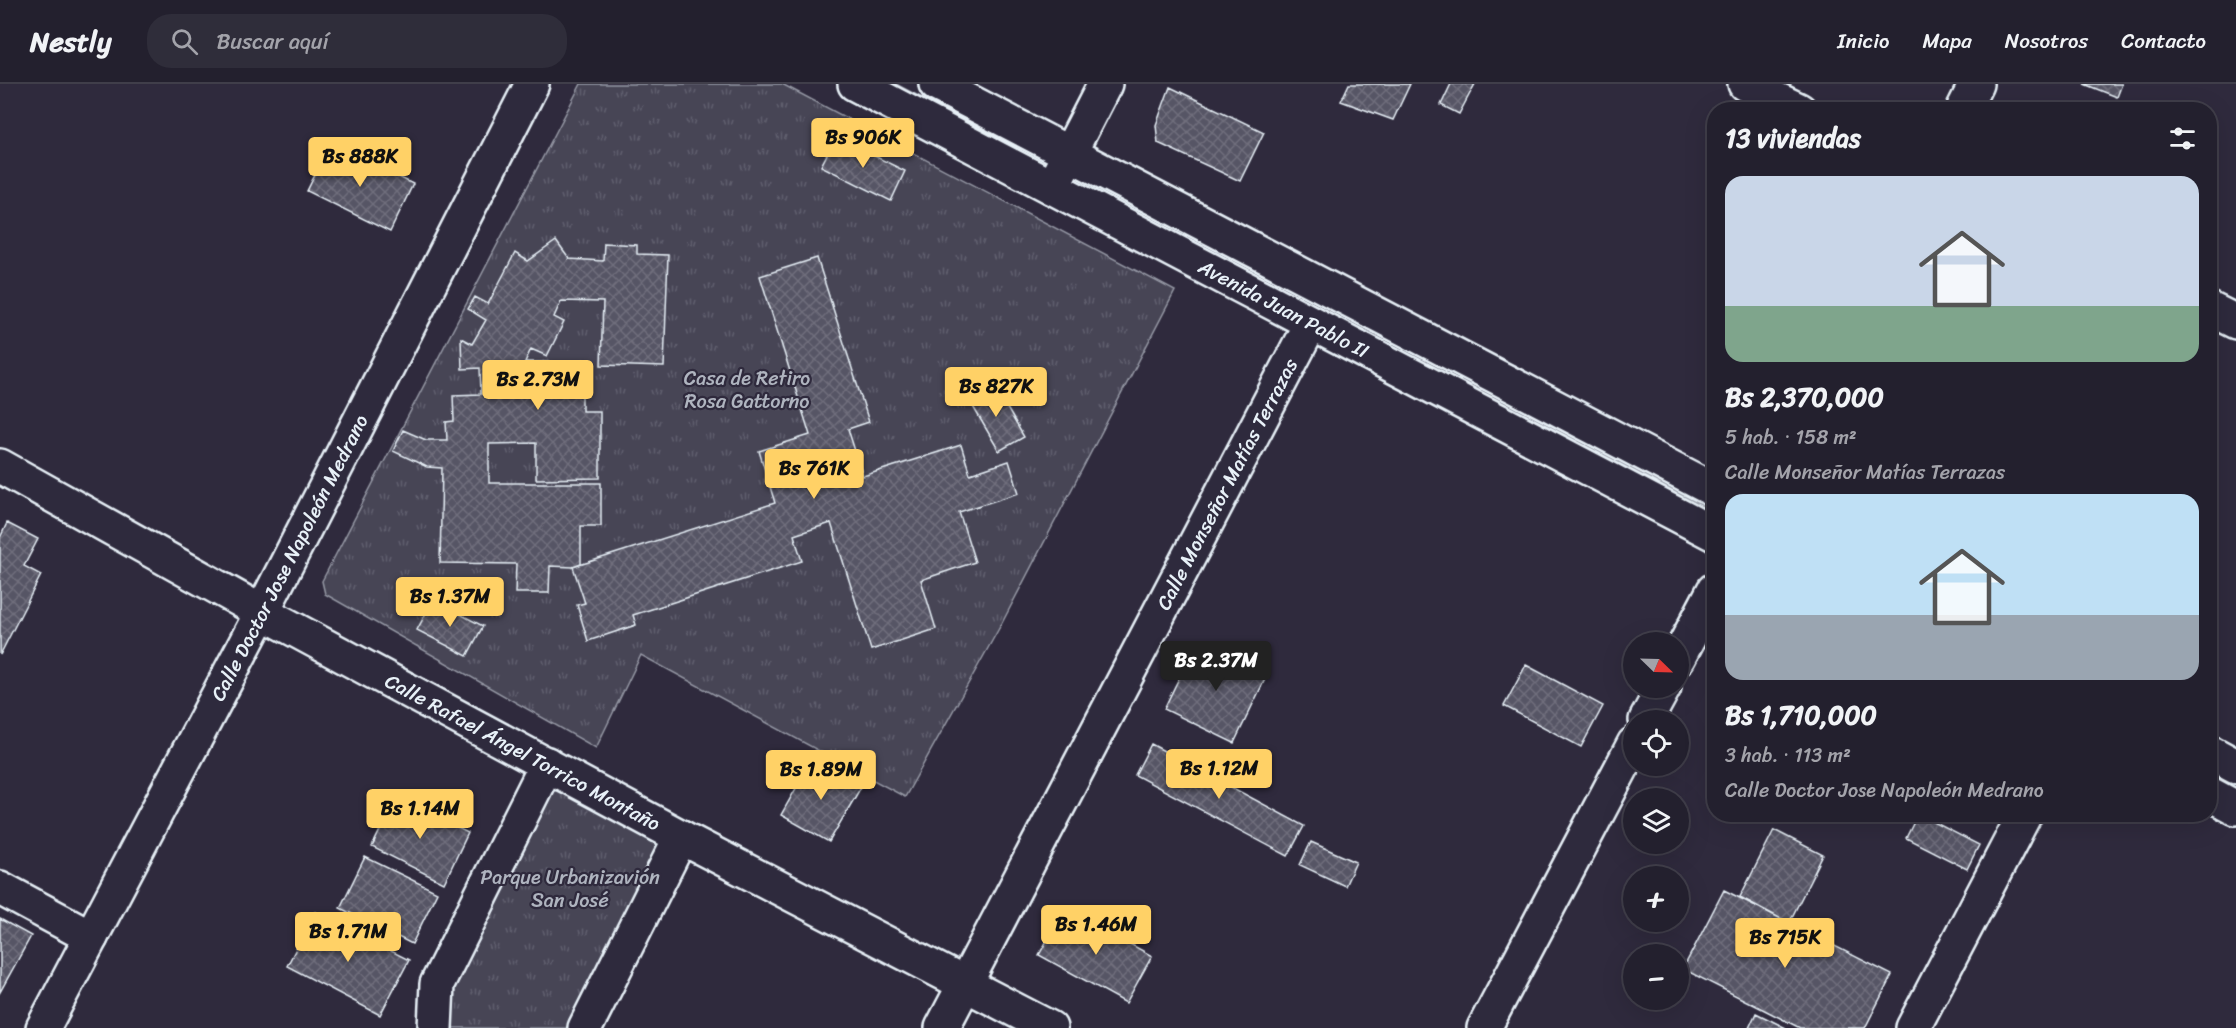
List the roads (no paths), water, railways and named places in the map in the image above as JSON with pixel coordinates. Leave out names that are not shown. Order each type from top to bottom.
[{"type":"street","name":"Calle Doctor Jose Napoleón Medrano","points":[[49,1026],[91,937],[262,612],[532,84]]},
{"type":"street","name":"Avenida Juan Pablo II","points":[[855,84],[1707,530]]},
{"type":"street","name":"Avenida Juan Pablo II","points":[[936,84],[1707,486]]},
{"type":"street","points":[[1052,187],[1105,84]]},
{"type":"street","points":[[1745,84],[1782,102]]},
{"type":"street","points":[[1967,102],[1976,84]]},
{"type":"street","points":[[2217,312],[2236,322]]},
{"type":"street","name":"Calle Monseñor Matías Terrazas","points":[[942,1028],[1311,323]]},
{"type":"street","name":"Calle Rafael Ángel Torrico Montaño","points":[[0,466],[262,612],[681,837],[1050,1028]]},
{"type":"street","points":[[1689,637],[1707,603]]},
{"type":"street","points":[[2217,756],[2236,766]]},
{"type":"street","points":[[435,1028],[437,984],[547,764]]},
{"type":"street","points":[[1484,1028],[1623,765]]},
{"type":"street","points":[[2217,798],[2236,808]]},
{"type":"street","points":[[1913,1028],[2021,822]]},
{"type":"street","points":[[585,1028],[681,837]]},
{"type":"street","points":[[0,888],[91,937]]},
{"type":"park label","name":"Casa de Retiro Rosa Gattorno","points":[[747,390]]},
{"type":"park label","name":"Parque Urbanizavión San José","points":[[570,888]]}]
